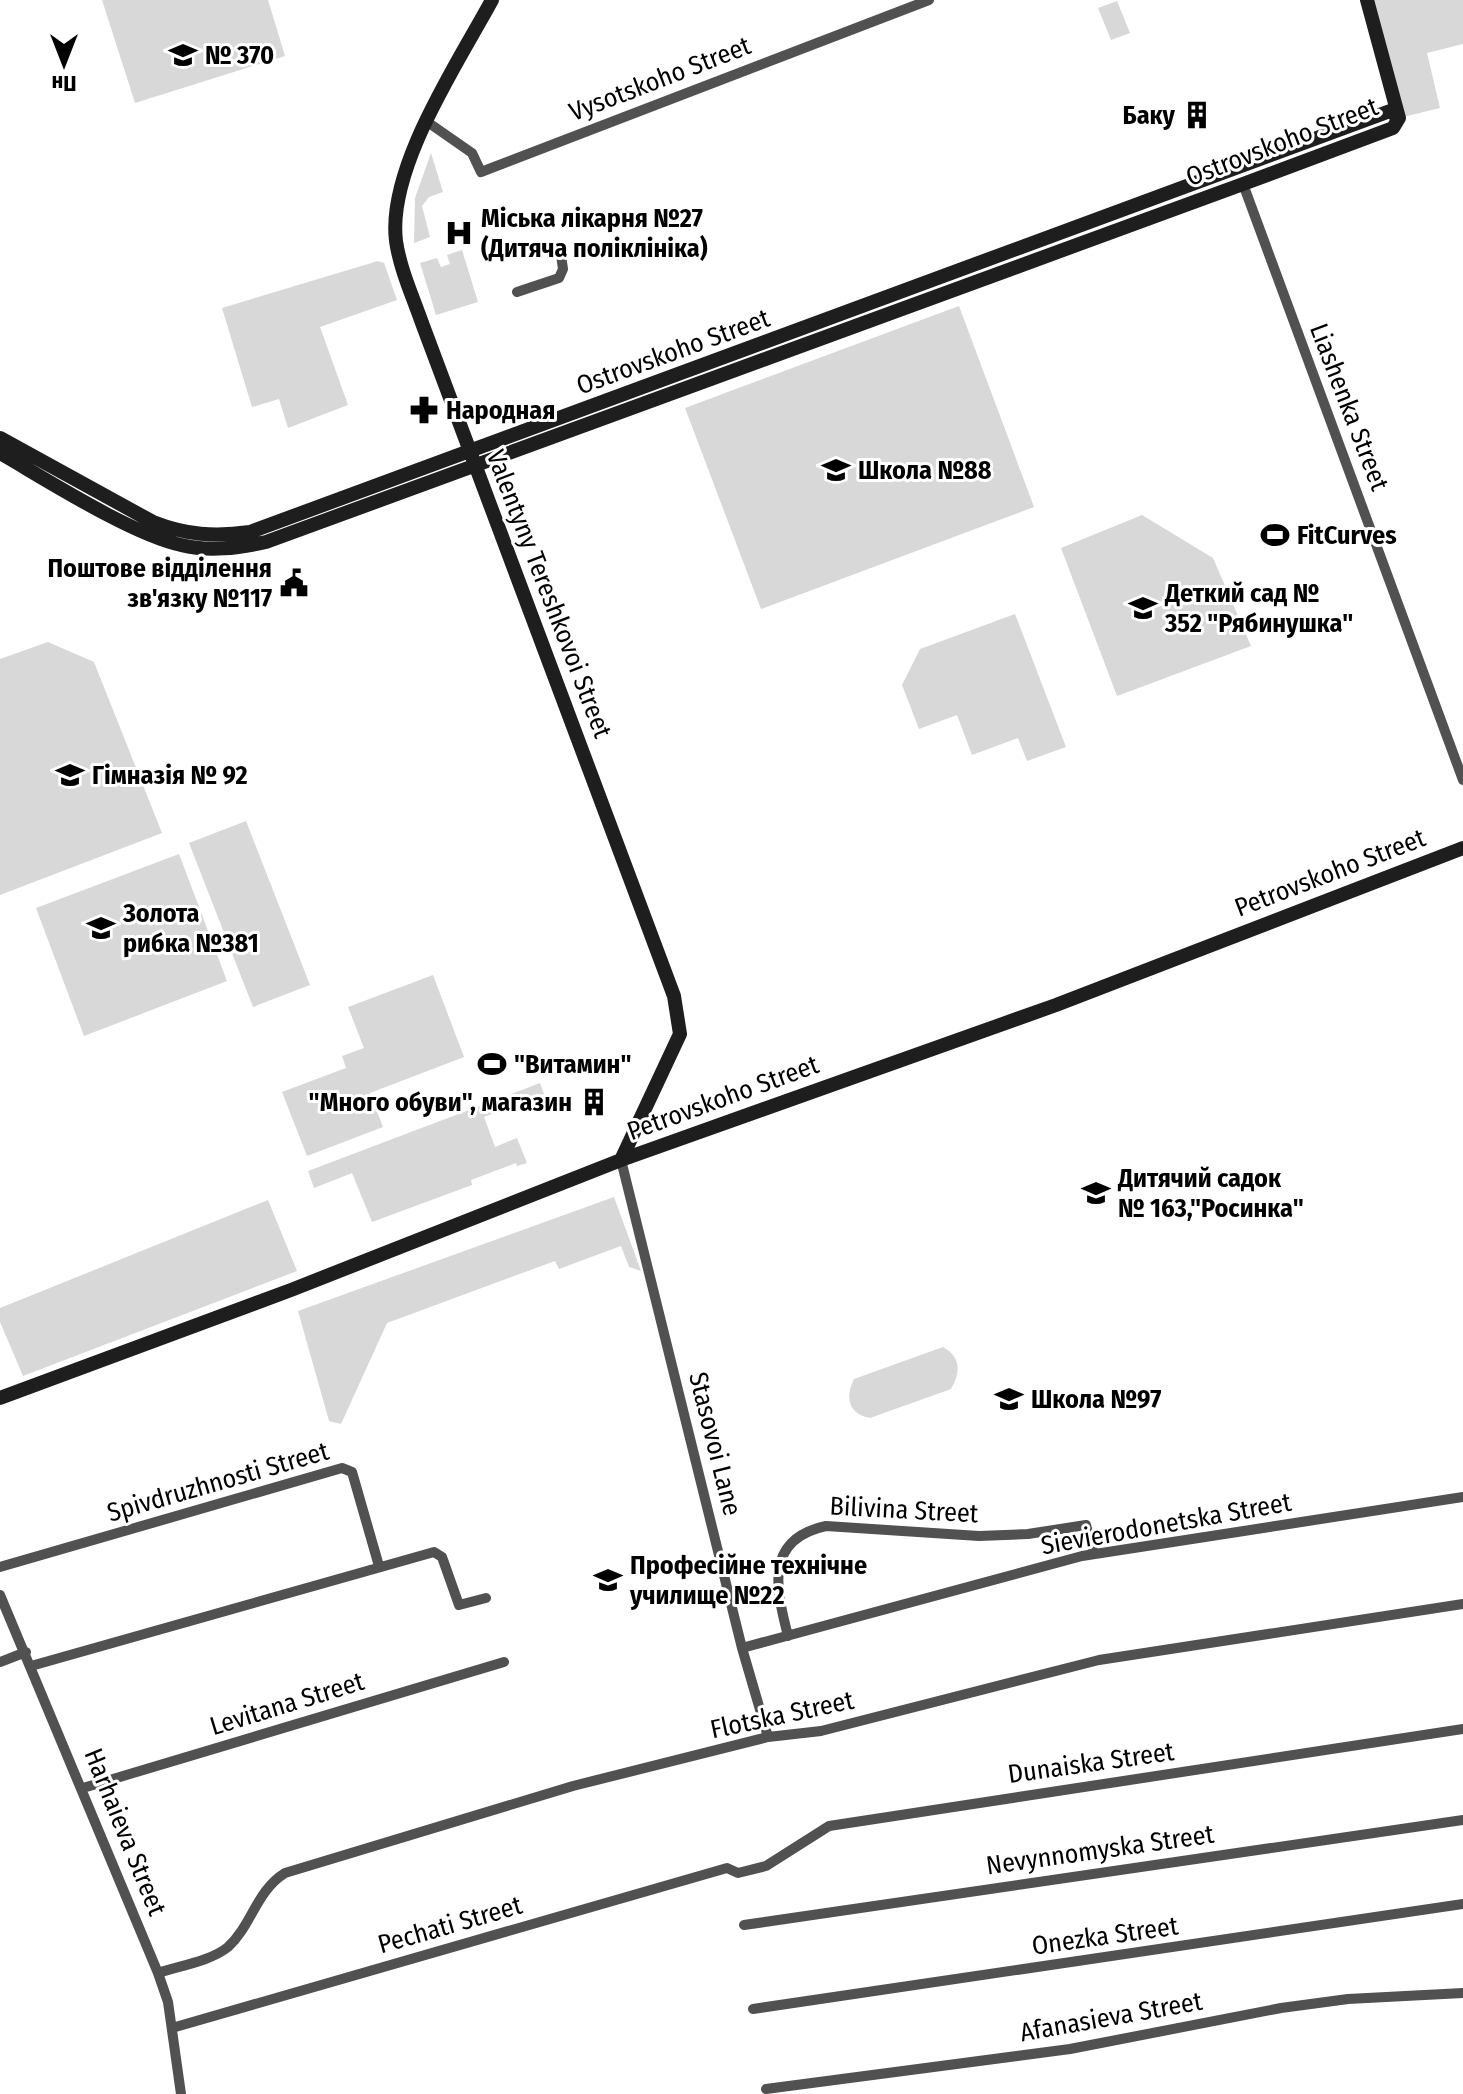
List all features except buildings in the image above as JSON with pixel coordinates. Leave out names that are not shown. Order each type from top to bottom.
[{"type":"street","name":"Valentyny Tereshkovoi Street","points":[[492,0],[426,121],[401,192],[396,239],[422,323],[674,996],[681,1026],[621,1160]]},
{"type":"street","name":"Vysotskoho Street","points":[[426,121],[472,153],[481,172],[929,0]]},
{"type":"street","points":[[1367,0],[1399,118]]},
{"type":"street","name":"Ostrovskoho Street","points":[[0,453],[176,531],[226,536],[289,520],[473,459],[1243,184],[1393,128],[1399,118],[1390,111],[473,459]]},
{"type":"street","name":"Liashenka Street","points":[[1243,184],[1463,780]]},
{"type":"street","points":[[517,292],[559,278],[563,269],[561,255]]},
{"type":"street","name":"Ostrovskoho Street","points":[[0,438],[81,490]]},
{"type":"street","name":"Petrovskoho Street","points":[[0,1398],[291,1290],[621,1160],[1056,1005],[1463,848]]},
{"type":"street","name":"Stasovoi Lane","points":[[621,1160],[742,1648],[768,1737]]},
{"type":"street","name":"Spivdruzhnosti Street","points":[[0,1567],[342,1468],[352,1472],[379,1566]]},
{"type":"street","name":"Sievierodonetska Street","points":[[742,1648],[1094,1554],[1463,1497]]},
{"type":"street","name":"Bilivina Street","points":[[788,1636],[777,1592],[778,1570],[787,1547],[796,1536],[809,1529],[826,1526],[979,1536],[1028,1534],[1086,1525],[1094,1554]]},
{"type":"street","points":[[31,1666],[379,1566],[439,1553],[459,1605],[486,1598]]},
{"type":"street","name":"Harhaieva Street","points":[[0,1595],[158,1973],[172,2028],[181,2094]]},
{"type":"street","name":"Flotska Street","points":[[158,1973],[220,1953],[230,1945],[262,1893],[285,1873],[573,1786],[768,1737],[821,1731],[1099,1660],[1463,1604]]},
{"type":"street","points":[[0,1662],[26,1652]]},
{"type":"street","name":"Levitana Street","points":[[83,1788],[504,1662]]},
{"type":"street","name":"Dunaiska Street","points":[[738,1873],[781,1859],[829,1826],[1463,1729]]},
{"type":"street","name":"Nevynnomyska Street","points":[[744,1925],[1463,1820]]},
{"type":"street","name":"Pechati Street","points":[[172,2028],[727,1868],[738,1873]]},
{"type":"street","name":"Onezka Street","points":[[753,2009],[1463,1904]]},
{"type":"street","name":"Afanasieva Street","points":[[766,2089],[1070,2049],[1281,2008],[1348,1999],[1463,1993]]},
{"type":"shaded area","points":[[102,0],[268,0],[285,56],[135,103]]},
{"type":"shaded area","points":[[1367,0],[1463,0],[1463,44],[1427,53],[1440,108],[1399,118]]},
{"type":"shaded area","points":[[1117,1],[1130,33],[1111,40],[1098,8]]},
{"type":"shaded area","points":[[431,153],[443,192],[429,197],[422,206],[430,237],[414,243],[415,198]]},
{"type":"shaded area","points":[[462,250],[478,302],[436,315],[420,263],[437,258],[441,267],[450,264],[447,255]]},
{"type":"shaded area","points":[[378,261],[384,263],[397,300],[320,327],[348,405],[288,428],[279,399],[252,407],[222,308]]},
{"type":"shaded area","points":[[959,306],[1034,507],[761,609],[685,408]]},
{"type":"shaded area","points":[[1142,515],[1213,558],[1251,646],[1117,696],[1061,548]]},
{"type":"shaded area","points":[[1015,614],[1066,747],[1027,761],[1018,738],[972,755],[957,715],[919,729],[902,685],[920,649]]},
{"type":"shaded area","points":[[48,642],[94,662],[162,833],[0,895],[0,659]]},
{"type":"shaded area","points":[[246,821],[310,985],[253,1007],[189,843]]},
{"type":"shaded area","points":[[179,854],[227,981],[84,1036],[36,908]]},
{"type":"shaded area","points":[[433,975],[464,1057],[370,1093],[383,1127],[307,1156],[282,1092],[346,1068],[342,1056],[364,1048],[348,1007]]},
{"type":"shaded area","points":[[540,1083],[544,1094],[484,1117],[495,1147],[517,1138],[527,1163],[517,1166],[516,1163],[471,1180],[472,1185],[372,1222],[352,1173],[314,1188],[308,1171]]},
{"type":"shaded area","points":[[614,1197],[641,1271],[629,1267],[621,1246],[559,1269],[555,1261],[387,1323],[341,1424],[329,1421],[298,1311]]},
{"type":"shaded area","points":[[268,1200],[297,1271],[23,1376],[0,1322],[0,1308]]},
{"type":"shaded area","points":[[943,1347],[953,1355],[958,1365],[951,1389],[870,1418],[853,1409],[849,1398],[854,1379]]},
{"type":"place","name":"№ 370","points":[[183,55]]},
{"type":"place","name":"Баку","points":[[1197,115]]},
{"type":"place","name":"Міська лікарня №27 (Дитяча поліклініка)","points":[[459,233]]},
{"type":"place","name":"Народная","points":[[424,410]]},
{"type":"place","name":"Школа №88","points":[[836,470]]},
{"type":"place","name":"FitCurves","points":[[1275,535]]},
{"type":"place","name":"Поштове відділення зв'язку №117","points":[[294,583]]},
{"type":"place","name":"Деткий сад № 352 \"Рябинушка\"","points":[[1143,608]]},
{"type":"place","name":"Гімназія № 92","points":[[70,775]]},
{"type":"place","name":"Золота рибка №381","points":[[101,928]]},
{"type":"place","name":"\"Витамин\"","points":[[492,1064]]},
{"type":"place","name":"\"Много обуви\", магазин","points":[[594,1102]]},
{"type":"place","name":"Дитячий садок № 163,\"Росинка\"","points":[[1096,1193]]},
{"type":"place","name":"Школа №97","points":[[1009,1399]]},
{"type":"place","name":"Професійне технічне училище №22","points":[[608,1580]]}]
